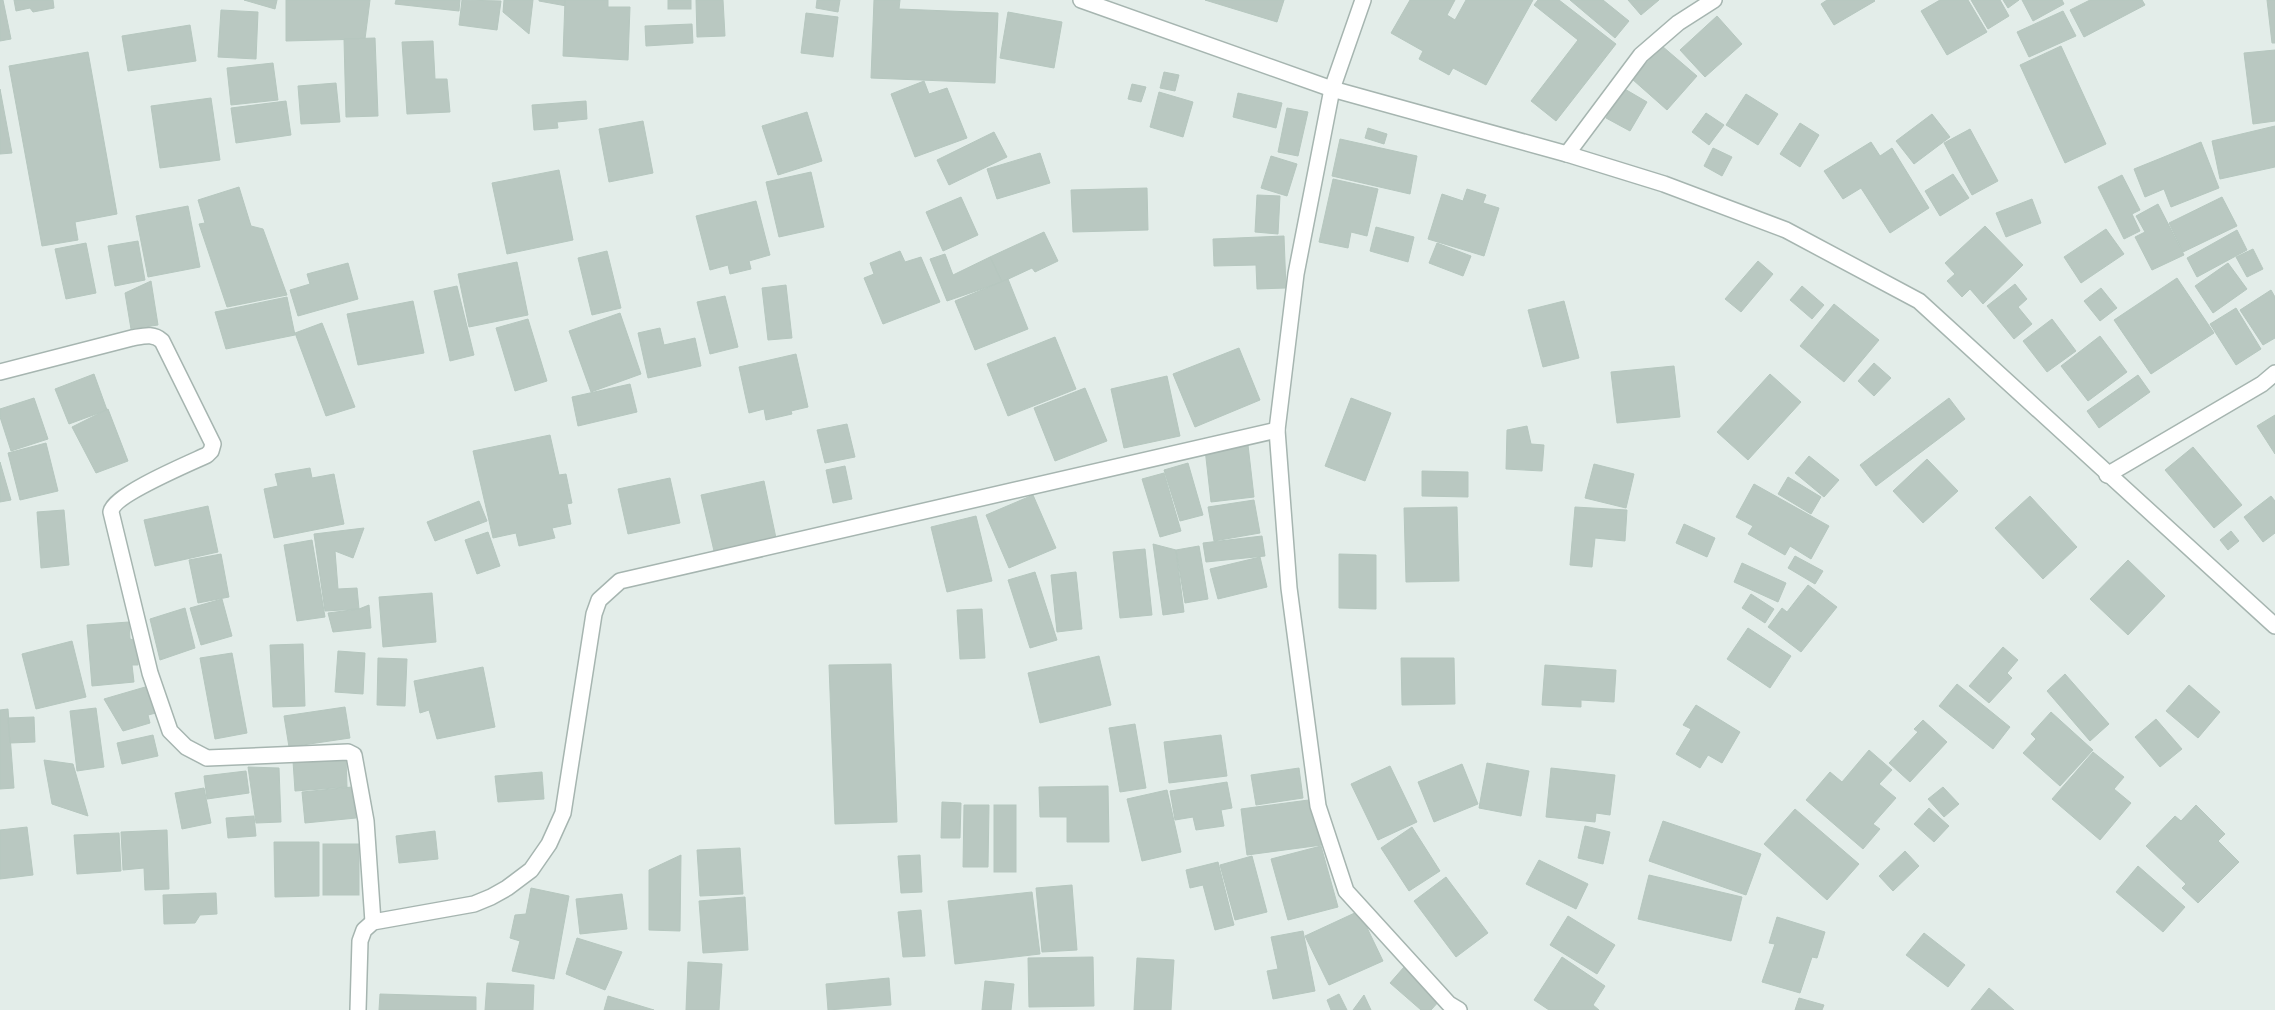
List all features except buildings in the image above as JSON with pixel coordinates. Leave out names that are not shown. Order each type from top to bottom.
[{"type":"street","points":[[1081,0],[1332,89],[1567,154],[1664,184],[1786,230],[1919,301],[2107,476],[2275,626]]},
{"type":"street","points":[[1363,0],[1332,89],[1296,274],[1278,430],[1289,588],[1318,806],[1346,891],[1449,1004],[1459,1010]]},
{"type":"street","points":[[1567,154],[1641,55],[1678,23],[1714,0]]},
{"type":"street","points":[[0,372],[132,338],[150,335],[156,336],[162,341],[213,444],[212,448],[207,455],[136,489],[111,508],[111,512],[150,673],[170,731],[186,747],[207,758],[348,752],[354,754],[366,821],[374,922]]},
{"type":"street","points":[[2107,476],[2262,384],[2275,373]]},
{"type":"street","points":[[358,1010],[360,940],[364,930],[374,922],[474,904],[492,897],[508,888],[531,870],[549,844],[563,813],[594,614],[600,600],[620,581],[1278,430]]}]
